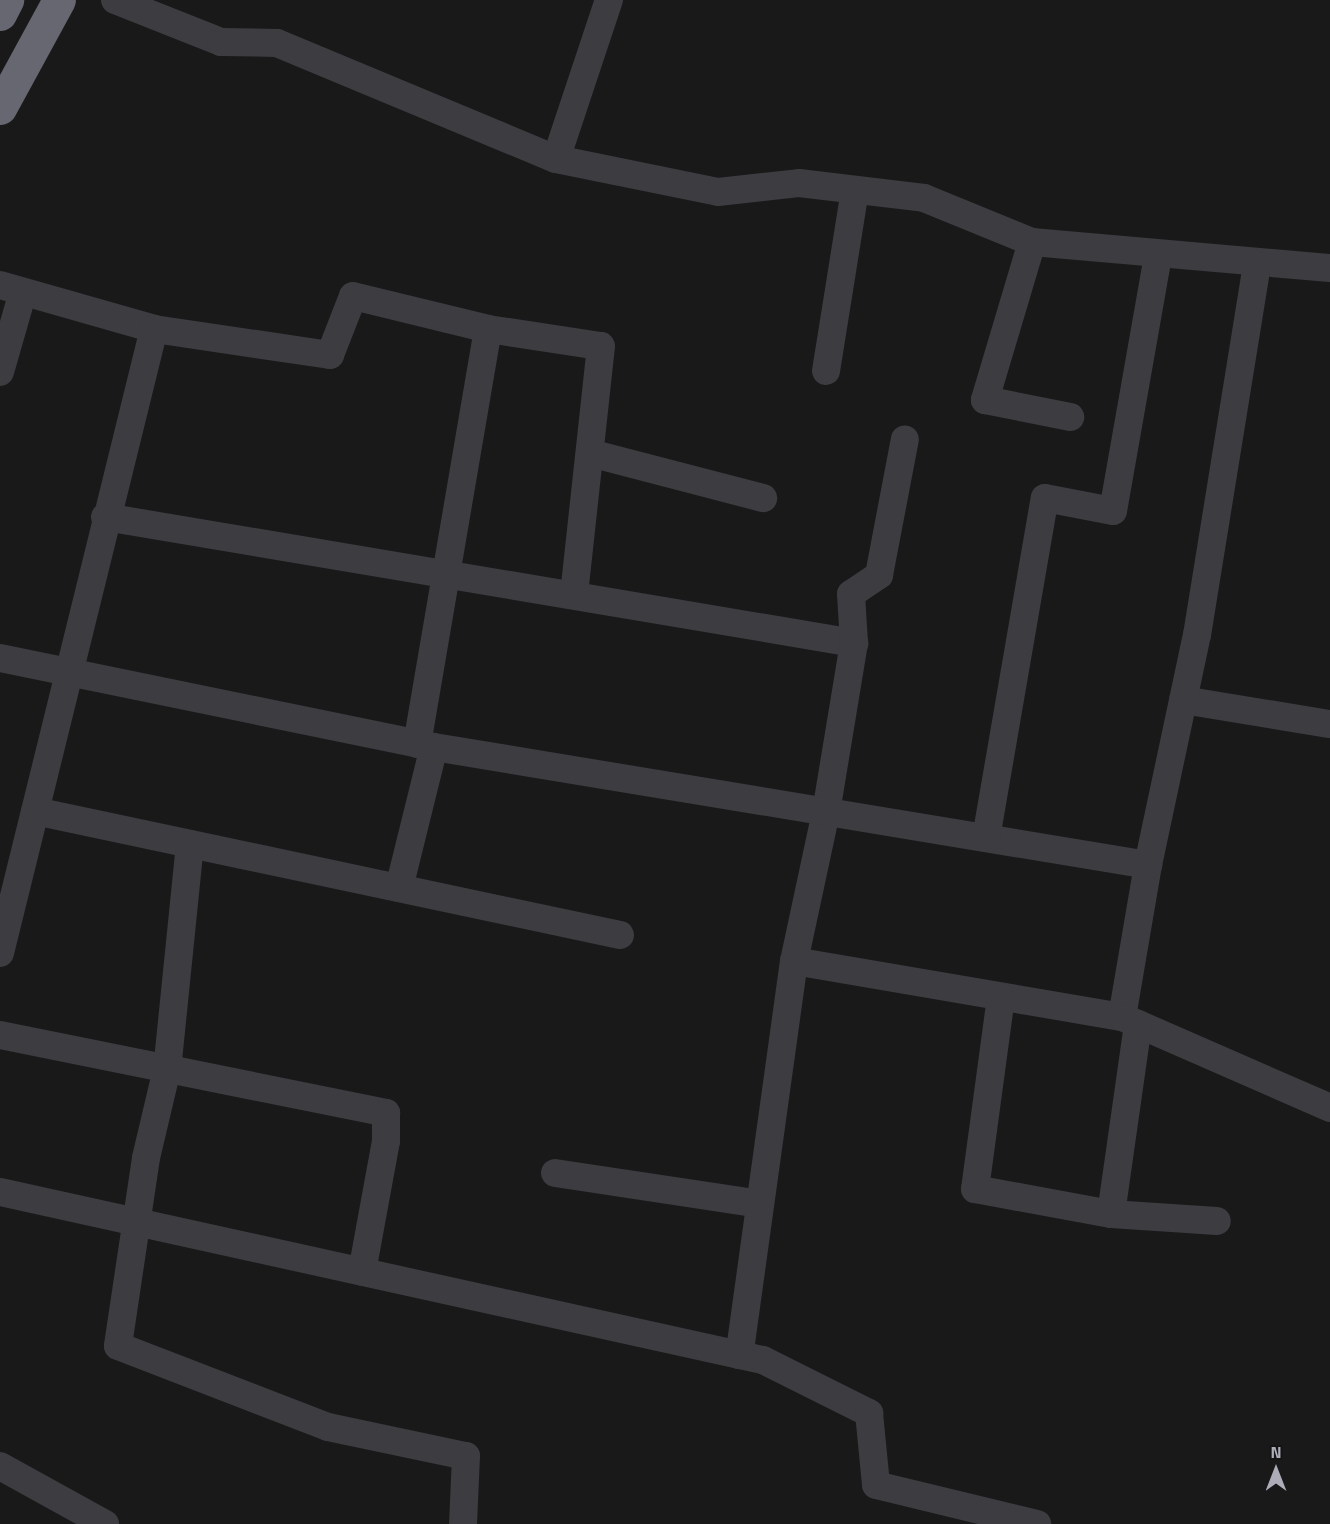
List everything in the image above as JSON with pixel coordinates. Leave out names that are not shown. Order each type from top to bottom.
[{"type":"highway","points":[[0,14],[7,0]]},
{"type":"highway","points":[[0,108],[59,0]]},
{"type":"street","points":[[116,0],[221,42],[277,43],[556,159],[718,192],[799,183],[924,198],[1032,242],[1158,256],[1330,268]]},
{"type":"street","points":[[556,159],[609,0]]},
{"type":"street","points":[[826,372],[855,190]]},
{"type":"street","points":[[1032,242],[985,400],[1070,417]]},
{"type":"street","points":[[986,838],[1045,498],[1113,511],[1158,256]]},
{"type":"street","points":[[1110,1214],[1148,865],[1184,700],[1233,434],[1257,264]]},
{"type":"street","points":[[0,372],[11,288],[154,328],[330,355],[353,296],[488,328],[602,346],[574,595]]},
{"type":"street","points":[[0,953],[70,671],[105,517],[154,328]]},
{"type":"street","points":[[399,888],[425,745],[446,573],[488,328]]},
{"type":"street","points":[[739,1355],[794,962],[826,812],[854,643],[851,594],[879,575],[905,439]]},
{"type":"street","points":[[590,453],[763,498]]},
{"type":"street","points":[[105,517],[854,643]]},
{"type":"street","points":[[0,658],[425,745],[1148,865]]},
{"type":"street","points":[[1184,700],[1330,724]]},
{"type":"street","points":[[35,811],[620,935]]},
{"type":"street","points":[[190,844],[167,1069],[136,1222],[118,1346],[328,1427],[466,1456],[463,1524]]},
{"type":"street","points":[[794,962],[1130,1021],[1330,1108]]},
{"type":"street","points":[[1001,997],[975,1189],[1110,1214],[1217,1221]]},
{"type":"street","points":[[0,1035],[386,1113],[386,1141],[362,1272]]},
{"type":"street","points":[[555,1173],[760,1204]]},
{"type":"street","points":[[0,1192],[763,1360],[869,1413],[876,1485],[1037,1524]]},
{"type":"street","points":[[0,1466],[105,1524]]}]
